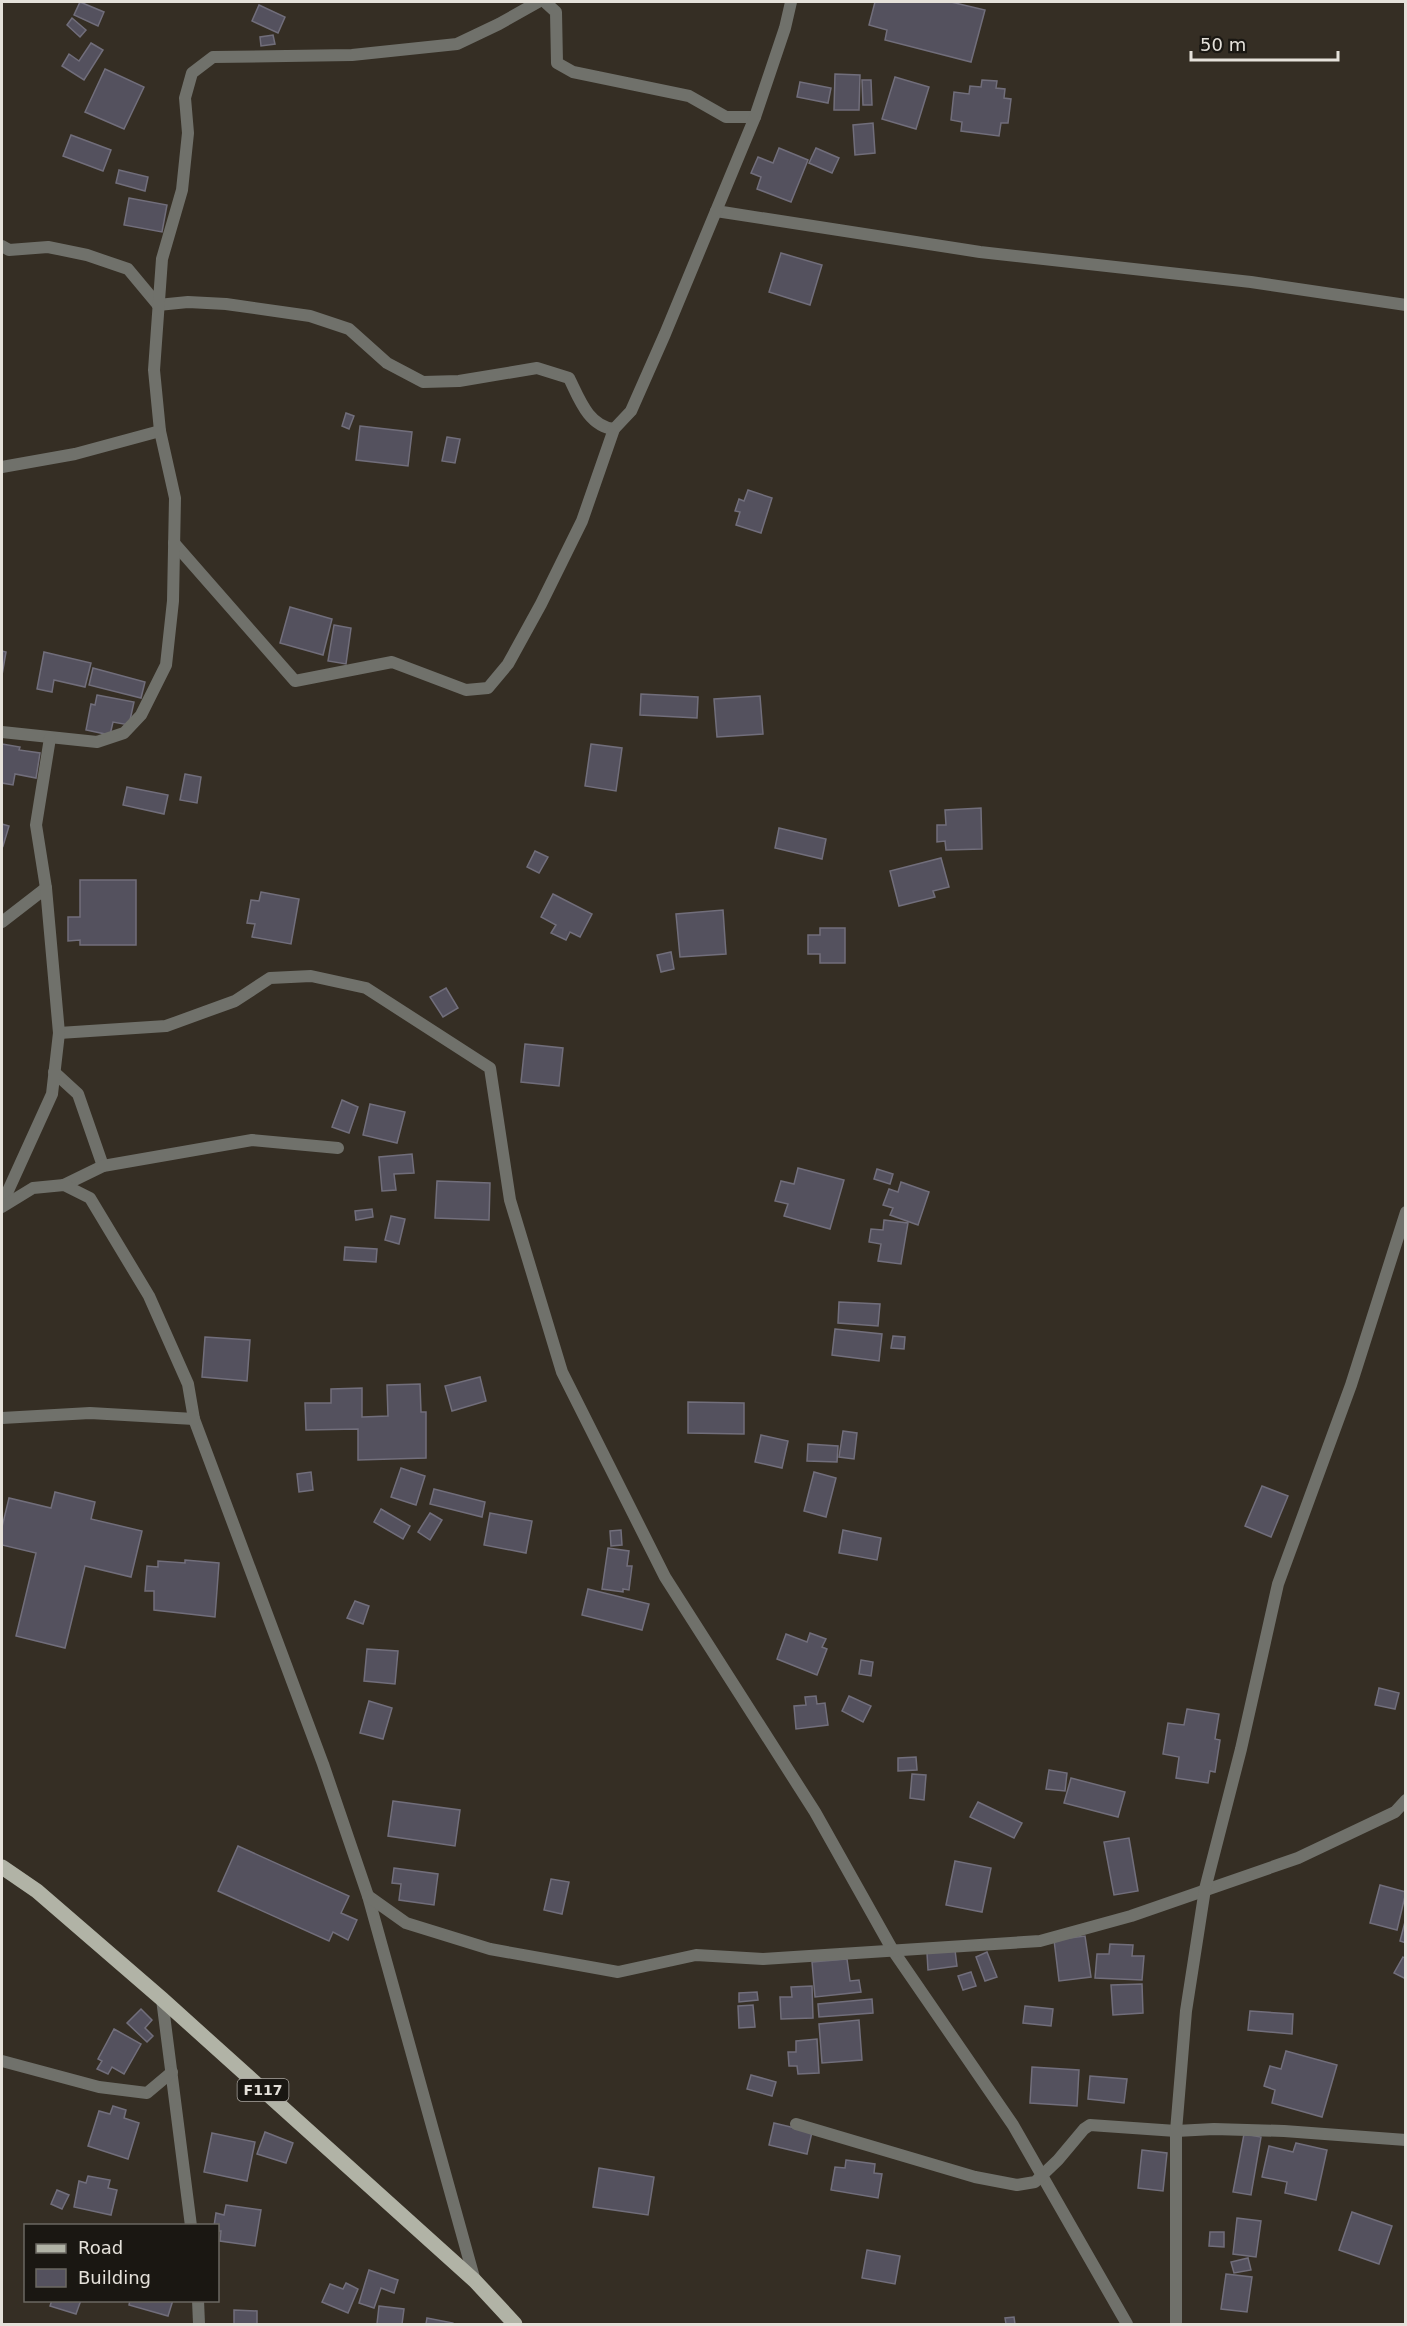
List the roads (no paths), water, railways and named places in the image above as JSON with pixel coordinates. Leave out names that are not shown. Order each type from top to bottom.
[{"type":"main road","name":"F117","points":[[2,1867],[37,1891],[162,1999],[475,2281],[515,2325]]},
{"type":"street","points":[[2,732],[97,742],[124,733],[141,716],[166,665],[173,601],[175,498],[160,431],[154,370],[162,259],[182,190],[188,133],[185,98],[192,73],[213,57],[352,55],[457,44],[538,2]]},
{"type":"street","points":[[545,2],[556,12],[557,63],[573,72],[689,96],[726,117],[755,117]]},
{"type":"street","points":[[174,543],[295,681],[392,662],[466,690],[488,688],[508,664],[541,604],[582,521],[614,429],[631,411],[666,334],[755,117],[785,28],[791,2]]},
{"type":"street","points":[[716,211],[980,252],[1251,282],[1406,305]]},
{"type":"street","points":[[2,246],[9,250],[48,247],[87,255],[128,269],[158,305]]},
{"type":"street","points":[[158,305],[188,302],[226,304],[310,316],[349,329],[387,363],[423,382],[459,381],[537,368],[569,378],[588,414],[604,428],[614,429]]},
{"type":"street","points":[[2,467],[75,454],[160,431]]},
{"type":"street","points":[[2,1206],[52,1094],[59,1033],[46,888],[36,825],[50,738]]},
{"type":"street","points":[[2,922],[46,888]]},
{"type":"street","points":[[59,1033],[166,1026],[235,1002],[270,978],[311,976],[366,988],[490,1068],[510,1200],[562,1372],[665,1577],[815,1812],[892,1949],[1013,2125],[1127,2325]]},
{"type":"street","points":[[54,1072],[78,1094],[104,1166]]},
{"type":"street","points":[[2,1206],[33,1188],[64,1185],[104,1166],[252,1140],[338,1148]]},
{"type":"street","points":[[64,1185],[90,1198],[149,1296],[188,1384],[194,1419],[323,1764],[368,1896],[475,2281]]},
{"type":"street","points":[[1176,2325],[1176,2131],[1186,2011],[1205,1889],[1241,1749],[1278,1584],[1352,1385],[1406,1212]]},
{"type":"street","points":[[2,1418],[90,1413],[194,1419]]},
{"type":"street","points":[[368,1896],[406,1923],[469,1943],[490,1949],[618,1972],[696,1954],[763,1959],[1040,1941],[1131,1916],[1298,1858],[1395,1812],[1406,1800]]},
{"type":"street","points":[[162,1999],[191,2224]]},
{"type":"street","points":[[2,2061],[99,2087],[147,2093],[172,2072]]},
{"type":"street","points":[[796,2124],[975,2177],[1006,2184],[1027,2185],[1035,2182],[1090,2125],[1176,2131],[1237,2129],[1406,2140]]},
{"type":"street","points":[[198,2302],[199,2325]]}]
